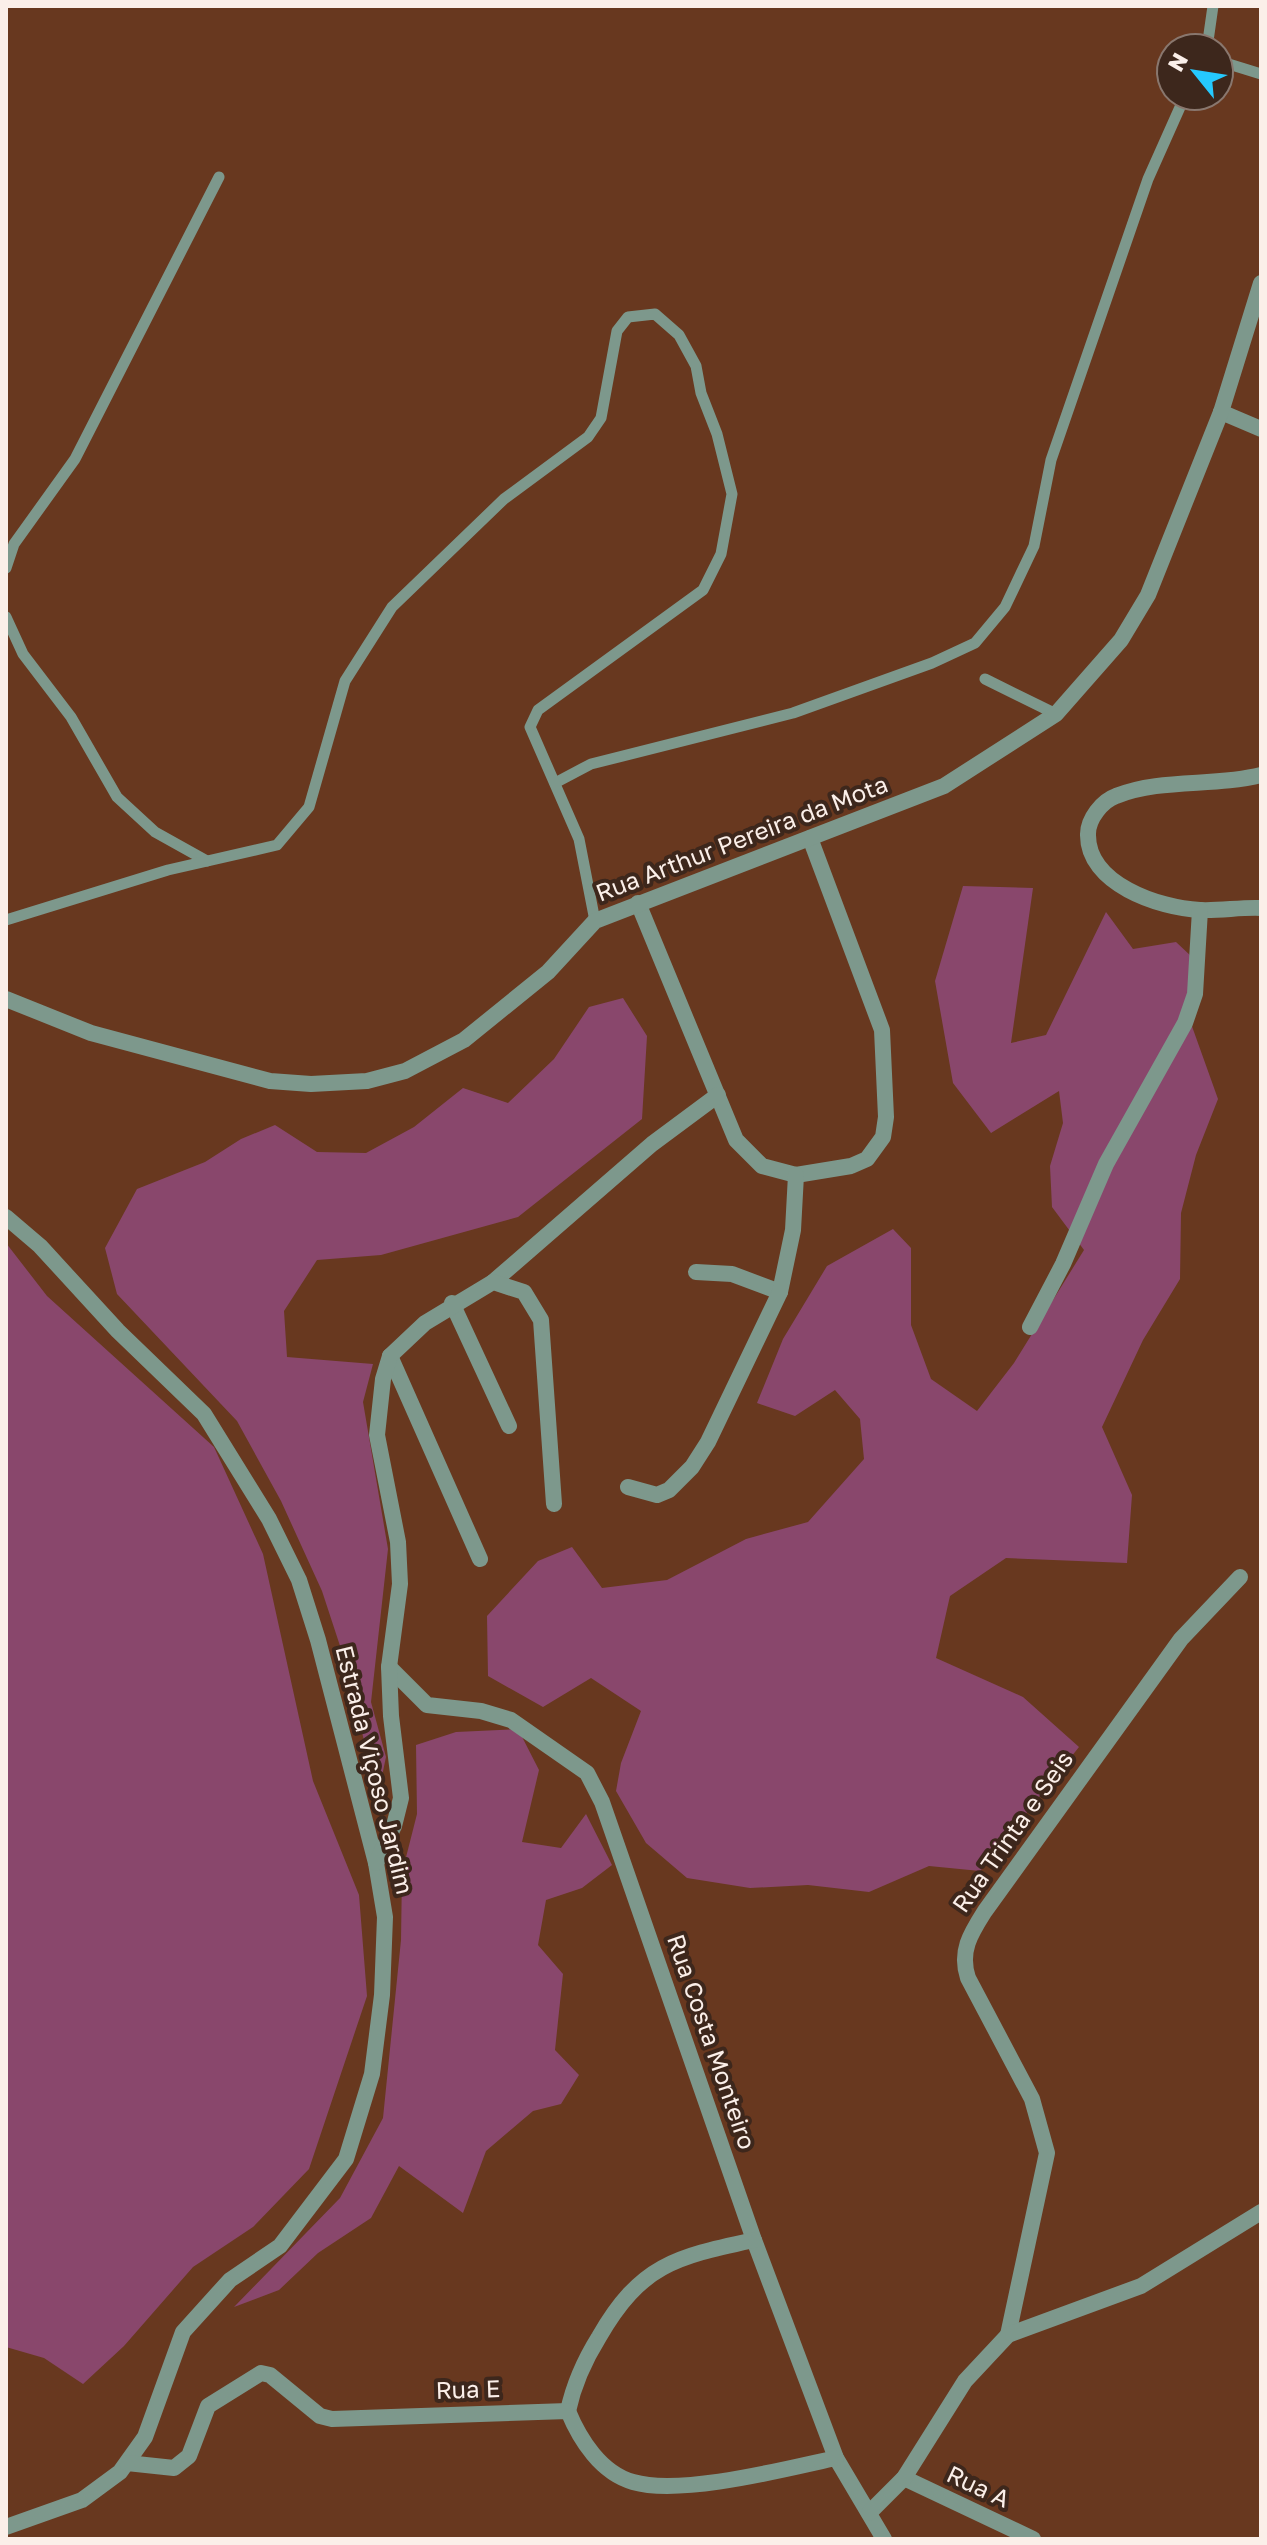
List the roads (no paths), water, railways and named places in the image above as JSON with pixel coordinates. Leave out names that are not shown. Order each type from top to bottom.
[{"type":"street","name":"Rua Arthur Pereira da Mota","points":[[6,999],[91,1033],[270,1081],[311,1084],[367,1081],[405,1071],[464,1040],[548,972],[595,921],[944,786],[1056,714],[1121,640],[1148,595],[1221,412],[1261,283]]},
{"type":"street","points":[[1221,412],[1261,429]]},
{"type":"street","points":[[1261,775],[1148,788],[1113,797],[1093,816],[1088,831],[1089,845],[1104,874],[1155,901],[1200,910],[1261,908]]},
{"type":"street","points":[[638,903],[736,1140],[750,1157],[777,1172],[796,1175],[838,1169],[867,1159],[878,1148],[886,1117],[882,1030],[810,838]]},
{"type":"street","points":[[1030,1327],[1063,1264],[1106,1164],[1185,1023],[1195,994],[1200,910]]},
{"type":"street","points":[[376,1863],[394,1826],[401,1798],[391,1716],[389,1667],[400,1570],[398,1542],[377,1435],[379,1402],[390,1356],[452,1303],[493,1282],[652,1144],[718,1095]]},
{"type":"street","points":[[628,1487],[657,1495],[680,1481],[692,1467],[717,1423],[780,1292],[793,1230],[796,1175]]},
{"type":"street","name":"Estrada Viçoso Jardim","points":[[6,1217],[40,1246],[118,1331],[204,1414],[246,1478],[299,1580],[376,1863],[385,1917],[382,1995],[372,2074],[346,2159],[280,2246],[230,2280],[183,2332],[145,2437],[127,2463],[82,2500],[6,2527]]},
{"type":"street","points":[[696,1272],[732,1274],[780,1292]]},
{"type":"street","points":[[493,1282],[524,1292],[541,1320],[554,1504]]},
{"type":"street","points":[[452,1303],[509,1426]]},
{"type":"street","points":[[390,1356],[480,1559]]},
{"type":"street","name":"Rua Trinta e Seis","points":[[1008,2335],[1047,2153],[1032,2099],[968,1978],[963,1964],[965,1946],[985,1911],[1181,1639],[1240,1577]]},
{"type":"street","name":"Rua Costa Monteiro","points":[[389,1667],[401,1683],[427,1705],[497,1714],[587,1773],[602,1802],[754,2240],[836,2458],[884,2539]]},
{"type":"street","points":[[869,2513],[904,2478],[965,2381],[1008,2335],[1141,2286],[1261,2212]]},
{"type":"street","points":[[754,2240],[696,2253],[662,2266],[635,2286],[612,2314],[573,2384],[568,2411],[576,2431],[600,2462],[631,2482],[654,2486],[730,2478],[836,2458]]},
{"type":"street","name":"Rua E","points":[[127,2463],[174,2468],[189,2456],[208,2406],[261,2373],[270,2375],[320,2416],[332,2419],[568,2411]]},
{"type":"street","name":"Rua A","points":[[904,2478],[1033,2539]]},
{"type":"lane","points":[[1209,32],[1213,6]]},
{"type":"lane","points":[[1235,66],[1261,74]]},
{"type":"lane","points":[[555,783],[591,764],[793,713],[932,663],[975,643],[1005,607],[1034,546],[1051,460],[1148,179],[1178,112]]},
{"type":"lane","points":[[6,568],[14,544],[75,459],[219,177]]},
{"type":"lane","points":[[6,920],[207,861],[277,845],[309,807],[345,681],[392,607],[504,499],[588,437],[601,418],[617,331],[628,317],[655,314],[679,335],[696,366],[701,393],[717,434],[732,494],[721,554],[703,590],[538,710],[530,727],[579,839],[595,921]]},
{"type":"lane","points":[[6,617],[23,654],[71,717],[117,797],[155,832],[207,861]]},
{"type":"lane","points":[[985,679],[1056,714]]}]
